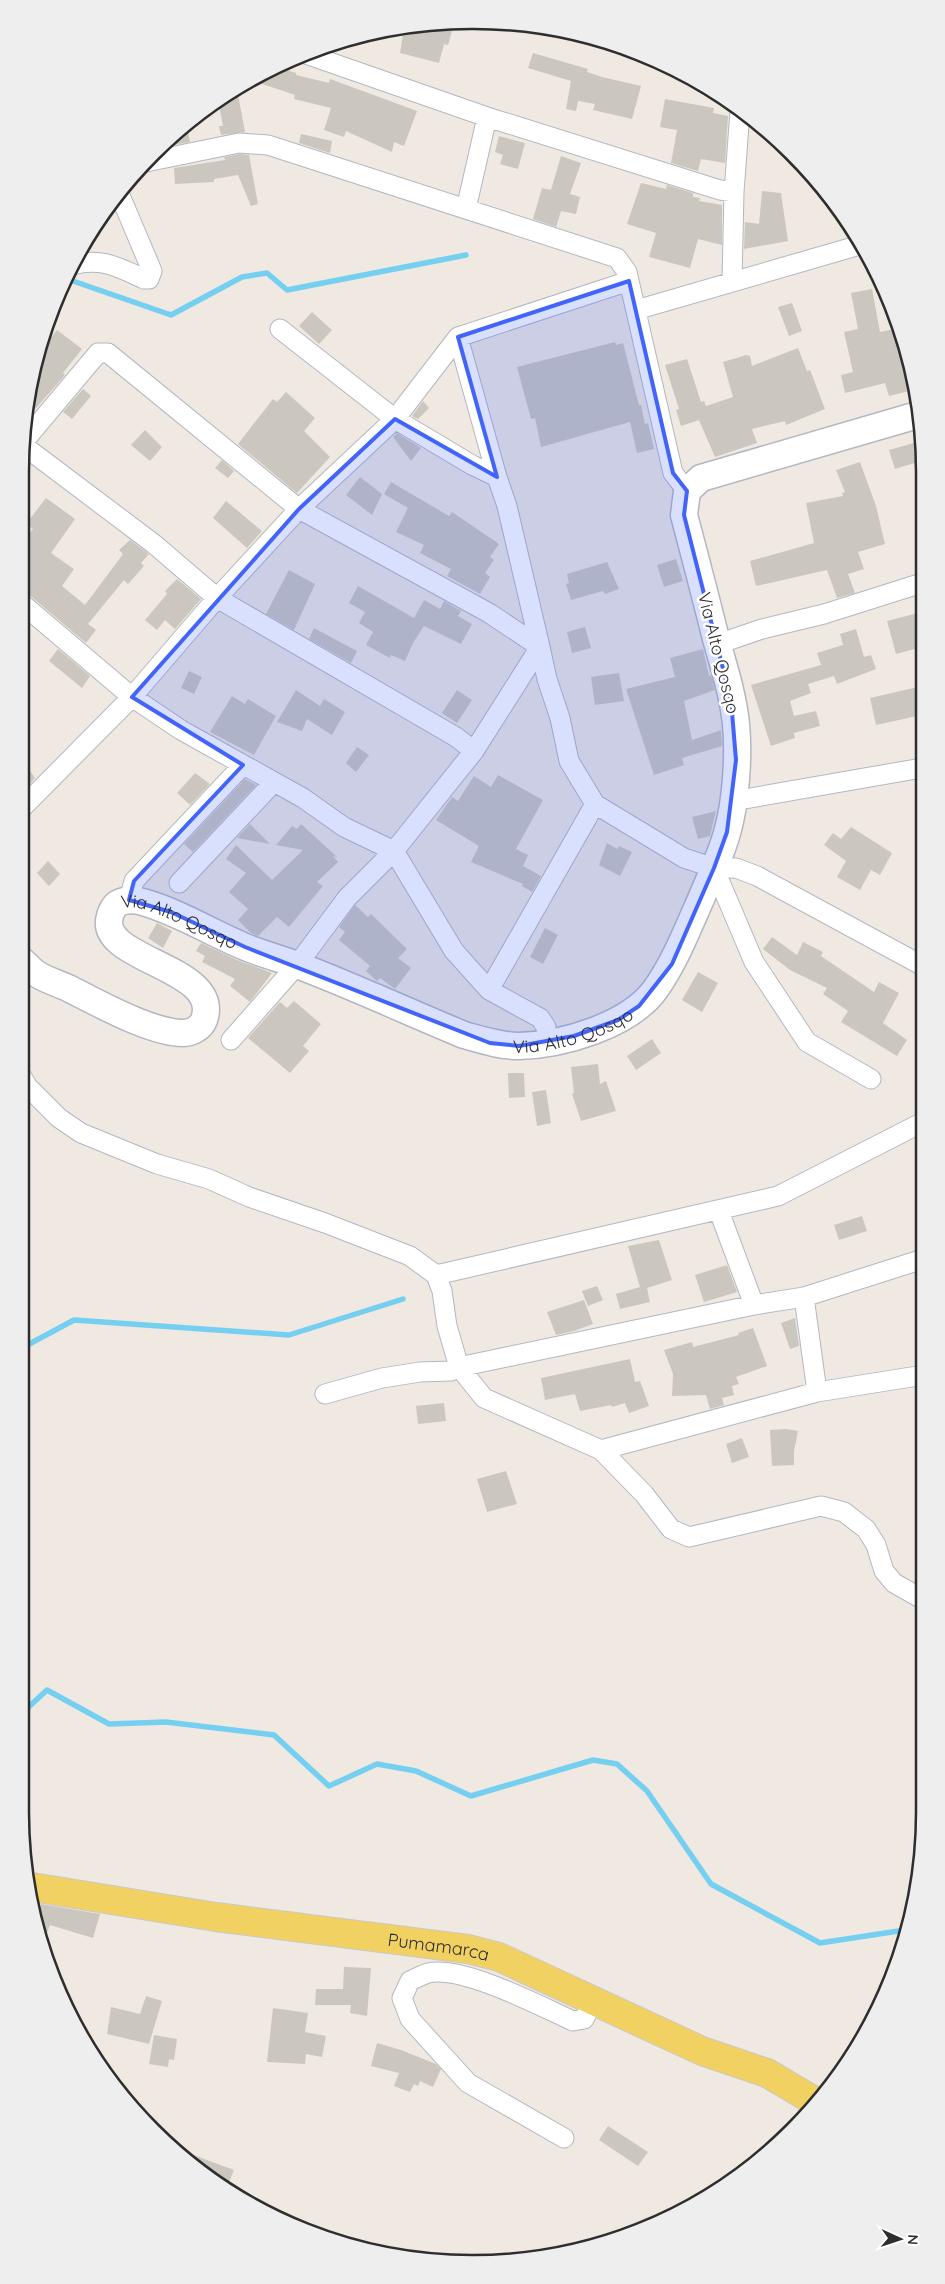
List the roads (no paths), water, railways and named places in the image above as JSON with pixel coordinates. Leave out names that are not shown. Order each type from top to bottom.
[{"type":"main road","name":"Pumamarca","points":[[36,1888],[216,1917],[468,1948],[499,1957],[702,2051],[766,2073],[810,2099]]},
{"type":"street","points":[[316,58],[487,117],[720,190],[734,192]]},
{"type":"street","points":[[466,209],[487,117]]},
{"type":"street","points":[[732,282],[734,192],[739,118]]},
{"type":"street","points":[[159,159],[239,143],[268,145],[617,258],[627,272],[673,473],[687,491],[700,478],[912,417]]},
{"type":"street","points":[[82,262],[108,263],[144,280],[152,276],[152,271],[122,200]]},
{"type":"street","points":[[636,310],[853,244]]},
{"type":"street","points":[[29,801],[132,697],[299,509],[395,419],[458,337],[629,281]]},
{"type":"street","points":[[280,330],[395,419],[472,465],[497,477]]},
{"type":"street","points":[[458,337],[497,477],[507,506],[547,679],[560,718],[569,761],[595,804],[684,858],[714,868],[736,868],[757,876],[916,962]]},
{"type":"street","points":[[31,433],[98,353],[108,353],[299,509],[489,613],[540,647]]},
{"type":"street","points":[[30,450],[154,544],[218,598],[456,736],[474,751]]},
{"type":"street","name":"Via Alto Qosqo","points":[[29,967],[35,973],[141,1022],[168,1032],[186,1033],[199,1028],[204,1022],[206,1011],[205,1000],[197,988],[180,975],[154,964],[114,938],[109,929],[110,914],[117,904],[129,900],[171,912],[244,947],[297,965],[464,1035],[490,1043],[518,1046],[546,1043],[597,1029],[618,1020],[638,1006],[654,992],[672,964],[714,868],[727,832],[733,801],[736,724],[718,644],[684,515],[687,491]]},
{"type":"street","points":[[718,644],[762,629],[824,614],[916,584]]},
{"type":"street","points":[[29,610],[132,697],[181,730],[303,798],[344,827],[394,850],[454,951],[489,990],[540,1018],[546,1027],[546,1043]]},
{"type":"street","points":[[231,1040],[297,965],[347,898],[394,850],[474,751],[540,647]]},
{"type":"street","points":[[129,900],[134,881],[243,765]]},
{"type":"street","points":[[733,801],[916,769]]},
{"type":"street","points":[[179,883],[274,782]]},
{"type":"street","points":[[489,990],[595,804]]},
{"type":"street","points":[[714,868],[754,962],[807,1042],[871,1079]]},
{"type":"street","points":[[29,1087],[59,1118],[81,1133],[157,1164],[209,1179],[249,1197],[325,1223],[410,1256],[436,1275],[442,1291],[447,1326],[459,1367],[484,1398],[601,1450],[644,1494],[671,1529],[690,1537],[821,1506],[844,1512],[866,1529],[876,1545],[884,1571],[894,1584],[916,1596]]},
{"type":"street","points":[[436,1275],[720,1211],[778,1196],[916,1126]]},
{"type":"street","points":[[720,1211],[754,1305]]},
{"type":"street","points":[[325,1394],[382,1378],[420,1372],[451,1371],[459,1367],[754,1305],[804,1297],[916,1262]]},
{"type":"street","points":[[804,1297],[817,1392]]},
{"type":"street","points":[[601,1450],[817,1392],[916,1376]]},
{"type":"street","points":[[564,2138],[468,2083],[410,2019],[402,1998],[410,1980],[429,1973],[448,1973],[479,1981],[573,2020],[584,2019],[593,2002]]},
{"type":"waterway","points":[[73,281],[171,315],[242,277],[267,273],[287,290],[466,255]]},
{"type":"waterway","points":[[29,1344],[74,1320],[289,1335],[403,1299]]},
{"type":"waterway","points":[[29,1707],[47,1690],[109,1724],[166,1722],[274,1735],[329,1786],[377,1764],[416,1771],[471,1796],[593,1760],[617,1764],[647,1791],[711,1884],[820,1943],[900,1931]]}]
